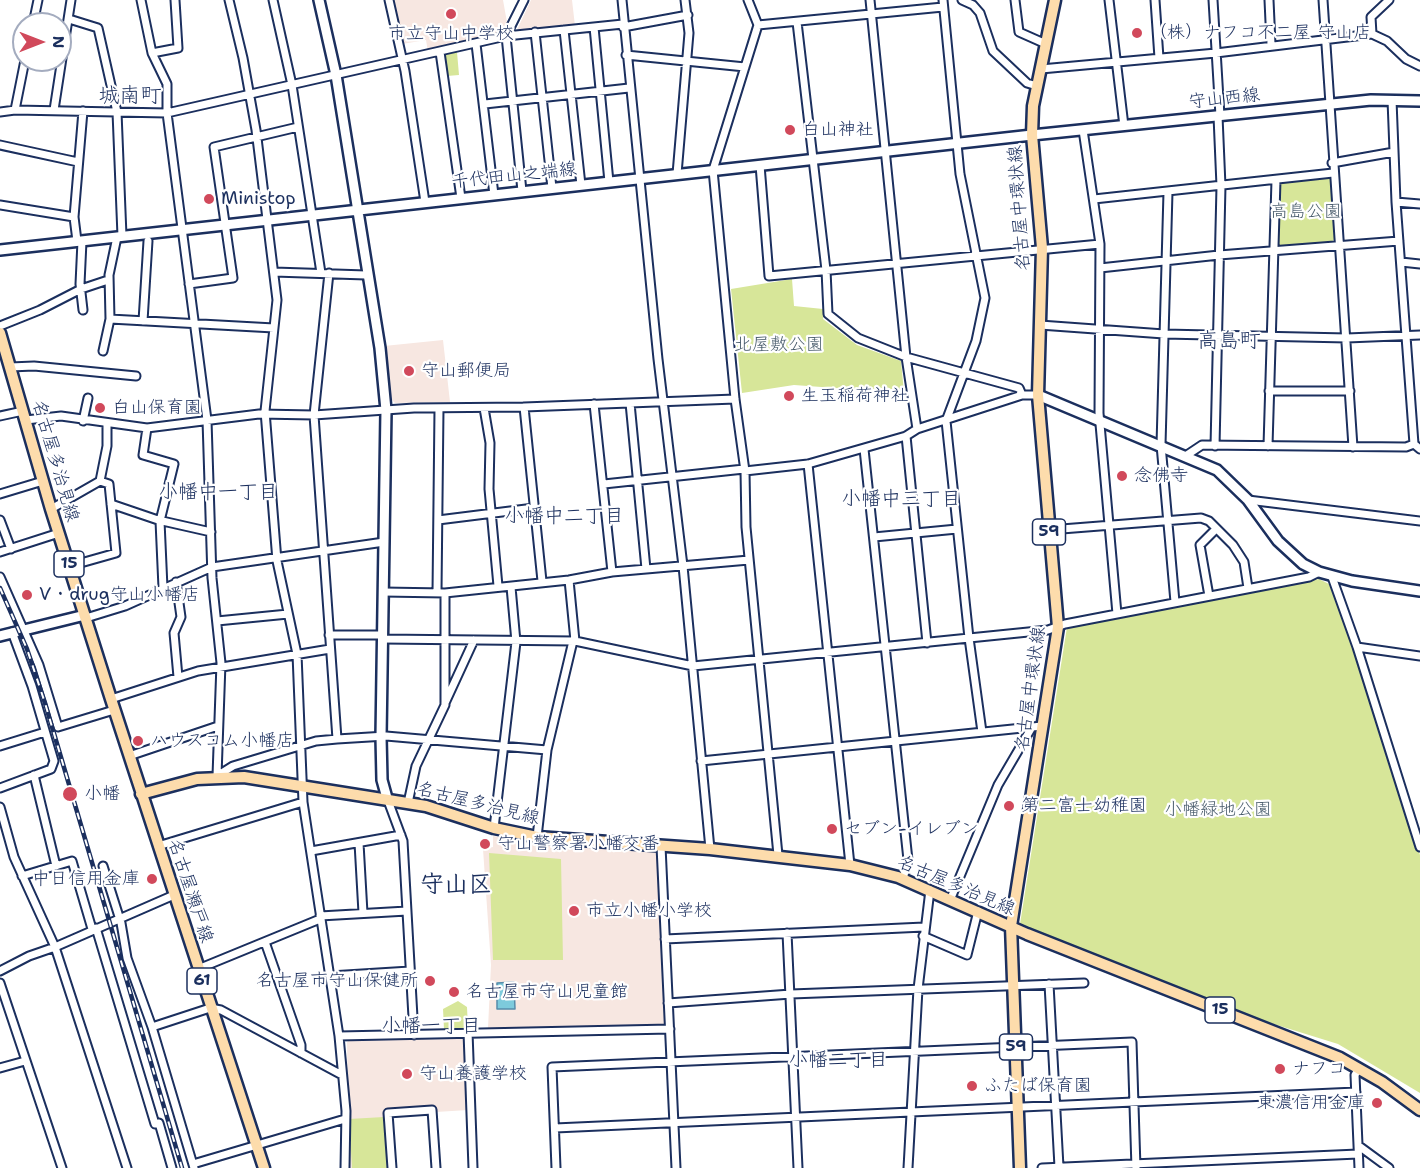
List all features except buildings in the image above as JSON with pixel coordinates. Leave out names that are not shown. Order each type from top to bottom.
[{"type":"main road","name":"名古屋中環状線","points":[[1020,1168],[1011,926],[1037,727],[1058,627],[1038,395],[1042,248],[1032,135],[1037,86],[1055,0]]},
{"type":"main road","name":"名古屋多治見線","points":[[0,334],[51,509],[139,794],[217,776],[408,802],[494,828],[537,837],[778,855],[850,865],[903,879],[951,898],[1011,926],[1359,1068],[1420,1110]]},
{"type":"main road","name":"名古屋瀬戸線","points":[[139,794],[264,1168]]},
{"type":"street","points":[[141,0],[152,53],[167,84],[167,113],[207,420],[212,567],[221,666],[217,776]]},
{"type":"street","points":[[152,53],[178,48],[175,0]]},
{"type":"street","points":[[229,0],[257,137],[277,300],[265,393],[265,414],[277,557],[297,654],[303,802],[339,1036],[345,1119],[345,1168]]},
{"type":"street","points":[[273,0],[292,85],[312,215],[325,273],[314,416],[337,740]]},
{"type":"street","points":[[319,0],[336,75],[366,274],[380,348],[386,410],[382,780],[401,835],[414,1035]]},
{"type":"street","points":[[389,0],[403,59],[425,202]]},
{"type":"street","points":[[522,192],[506,36],[524,0]]},
{"type":"street","points":[[622,0],[629,88],[683,566],[710,849]]},
{"type":"street","points":[[677,174],[689,33],[685,0]]},
{"type":"street","points":[[748,0],[758,25],[713,170],[735,399],[745,470],[743,488],[749,560],[778,855]]},
{"type":"street","points":[[870,0],[906,357],[917,429]]},
{"type":"street","points":[[962,0],[973,5],[980,13],[993,51],[1027,82],[1037,86]]},
{"type":"street","points":[[1014,0],[1018,32],[1046,44]]},
{"type":"street","points":[[1109,0],[1124,126]]},
{"type":"street","points":[[1155,0],[1159,58]]},
{"type":"street","points":[[1213,0],[1221,186],[1215,446]]},
{"type":"street","points":[[1269,0],[1271,44]]},
{"type":"street","points":[[1323,0],[1332,163],[1347,338],[1353,447]]},
{"type":"street","points":[[1372,34],[1371,16],[1389,0]]},
{"type":"street","points":[[758,25],[870,14],[943,3],[960,174],[986,298],[983,320],[946,421],[969,638],[982,732]]},
{"type":"street","points":[[0,112],[54,110],[167,113],[506,36],[623,25],[688,15]]},
{"type":"street","points":[[72,20],[98,28],[117,112],[119,236],[108,280],[110,319],[103,351]]},
{"type":"street","points":[[797,22],[826,270],[828,314],[858,338],[906,357],[1019,388],[1022,395]]},
{"type":"street","points":[[594,27],[609,182]]},
{"type":"street","points":[[564,30],[581,185]]},
{"type":"street","points":[[535,32],[552,188]]},
{"type":"street","points":[[1041,69],[1216,53],[1271,44],[1372,34],[1387,41],[1406,59],[1420,66]]},
{"type":"street","points":[[476,44],[494,195]]},
{"type":"street","points":[[440,52],[461,198]]},
{"type":"street","points":[[626,55],[745,68]]},
{"type":"street","points":[[15,110],[23,72]]},
{"type":"street","points":[[54,110],[60,72]]},
{"type":"street","points":[[485,105],[629,88]]},
{"type":"street","points":[[1187,455],[1203,445],[1417,447],[1396,202],[1392,100]]},
{"type":"street","name":"守山西線","points":[[1032,135],[1329,104],[1392,100],[1420,101]]},
{"type":"street","points":[[83,111],[74,217],[79,241],[83,310]]},
{"type":"street","points":[[189,284],[233,279],[214,147],[298,127]]},
{"type":"street","points":[[1083,130],[1100,243],[1099,420],[1117,614]]},
{"type":"street","name":"千代田山之端線","points":[[0,250],[1032,135]]},
{"type":"street","points":[[0,145],[78,162]]},
{"type":"street","points":[[1332,163],[1394,152]]},
{"type":"street","points":[[760,165],[770,276],[1100,243]]},
{"type":"street","points":[[1094,199],[1333,173]]},
{"type":"street","points":[[1268,446],[1272,252],[1276,180]]},
{"type":"street","points":[[1168,192],[1161,445],[1175,602]]},
{"type":"street","points":[[1396,202],[1420,204]]},
{"type":"street","points":[[0,204],[74,217]]},
{"type":"street","points":[[143,321],[148,241]]},
{"type":"street","points":[[1100,268],[1338,244],[1399,241]]},
{"type":"street","points":[[1401,262],[1420,264]]},
{"type":"street","points":[[274,272],[366,274]]},
{"type":"street","points":[[0,326],[40,310],[81,289],[108,280]]},
{"type":"street","points":[[110,319],[274,328]]},
{"type":"street","points":[[1040,325],[1164,334],[1347,338],[1420,335]]},
{"type":"street","points":[[10,367],[34,366],[136,376]]},
{"type":"street","points":[[1269,391],[1350,391]]},
{"type":"street","points":[[604,484],[807,464],[906,436],[917,429],[1022,395],[1038,395],[1187,455],[1217,470],[1248,500],[1278,541],[1303,564],[1332,577],[1420,591]]},
{"type":"street","points":[[83,421],[88,398]]},
{"type":"street","points":[[0,416],[52,416],[147,428],[265,414],[314,416],[386,410],[735,399]]},
{"type":"street","points":[[630,403],[646,569]]},
{"type":"street","points":[[594,404],[612,572]]},
{"type":"street","points":[[524,407],[542,581]]},
{"type":"street","points":[[484,408],[490,443],[492,515],[498,586]]},
{"type":"street","points":[[439,409],[438,520],[445,705]]},
{"type":"street","points":[[100,481],[107,446],[107,424]]},
{"type":"street","points":[[147,428],[143,455],[174,464],[160,521],[163,588]]},
{"type":"street","points":[[906,436],[927,643]]},
{"type":"street","points":[[864,449],[908,860],[903,879]]},
{"type":"street","points":[[807,464],[850,865]]},
{"type":"street","points":[[0,494],[43,481]]},
{"type":"street","points":[[51,509],[100,481],[109,484],[116,553],[70,566]]},
{"type":"street","points":[[1248,500],[1420,521]]},
{"type":"street","points":[[111,504],[160,521],[211,532]]},
{"type":"street","points":[[438,520],[534,508]]},
{"type":"street","points":[[1049,530],[1201,518],[1233,545],[1244,562],[1248,588]]},
{"type":"street","points":[[0,520],[11,549]]},
{"type":"street","points":[[874,537],[957,528]]},
{"type":"street","points":[[1209,596],[1200,544],[1216,529]]},
{"type":"street","points":[[0,552],[59,533]]},
{"type":"street","points":[[0,636],[125,606],[212,567],[384,542]]},
{"type":"street","points":[[383,592],[441,592],[498,586],[511,587],[612,572],[749,560]]},
{"type":"street","points":[[329,635],[516,642],[574,641],[693,666],[828,654],[1058,627],[1309,577],[1319,572]]},
{"type":"street","points":[[0,577],[25,630],[58,727],[178,677],[221,666],[330,649]]},
{"type":"street","points":[[1332,577],[1333,586],[1357,647],[1420,847]]},
{"type":"street","points":[[537,837],[547,750],[574,641],[569,580]]},
{"type":"street","points":[[176,582],[181,617],[174,633],[178,677]]},
{"type":"street","points":[[494,828],[516,642],[511,587]]},
{"type":"street","points":[[217,621],[288,614]]},
{"type":"street","points":[[0,788],[51,769],[54,761],[32,686],[12,632]]},
{"type":"street","points":[[408,802],[416,766],[474,640]]},
{"type":"street","points":[[1357,647],[1420,656]]},
{"type":"street","points":[[129,756],[218,726]]},
{"type":"street","points":[[701,761],[1037,727]]},
{"type":"street","points":[[951,898],[998,785],[1037,727]]},
{"type":"street","points":[[0,746],[45,732]]},
{"type":"street","points":[[217,776],[233,766],[301,745],[381,736],[547,750]]},
{"type":"street","points":[[34,775],[42,816],[56,866]]},
{"type":"street","points":[[158,846],[303,802]]},
{"type":"street","points":[[0,807],[14,857],[55,947],[128,1168]]},
{"type":"street","points":[[310,851],[401,835]]},
{"type":"street","points":[[359,843],[363,913]]},
{"type":"street","points":[[661,846],[676,1168]]},
{"type":"street","points":[[22,876],[72,861],[155,1124],[159,1123],[172,1168]]},
{"type":"street","points":[[103,866],[120,920],[127,958],[152,1027],[194,1166],[345,1119]]},
{"type":"street","points":[[908,1168],[918,988],[930,890]]},
{"type":"street","points":[[0,971],[29,956],[55,947],[94,928],[120,920],[126,915],[174,895]]},
{"type":"street","points":[[198,969],[320,917],[406,911]]},
{"type":"street","points":[[923,936],[967,955],[978,911]]},
{"type":"street","points":[[665,939],[924,927]]},
{"type":"street","points":[[787,933],[798,1168]]},
{"type":"street","points":[[265,942],[301,1045],[301,1053]]},
{"type":"street","points":[[330,976],[410,972]]},
{"type":"street","points":[[0,982],[62,1168]]},
{"type":"street","points":[[668,1003],[791,994],[1084,982]]},
{"type":"street","points":[[1049,984],[1059,1167]]},
{"type":"street","points":[[152,1027],[210,1008],[221,1010],[342,1075]]},
{"type":"street","points":[[339,1036],[669,1029]]},
{"type":"street","points":[[468,1032],[473,1168]]},
{"type":"street","points":[[556,1168],[552,1067],[1132,1042],[1136,1166]]},
{"type":"street","points":[[0,1068],[25,1061]]},
{"type":"street","points":[[1359,1068],[1355,1076],[1359,1168]]},
{"type":"street","points":[[555,1128],[1356,1092]]},
{"type":"street","points":[[392,1168],[388,1113],[432,1110],[436,1168]]},
{"type":"street","points":[[1042,1168],[1136,1166],[1358,1150],[1389,1168]]},
{"type":"shaded area","name":"市立守山中学校","points":[[393,0],[503,0],[508,28],[503,35],[428,52],[426,40],[402,44]]},
{"type":"shaded area","points":[[531,0],[572,0],[575,26],[516,32]]},
{"type":"shaded area","points":[[443,340],[450,402],[395,403],[390,398],[384,346]]},
{"type":"shaded area","name":"市立小幡小学校","points":[[493,836],[544,845],[655,852],[658,857],[665,1024],[660,1027],[488,1028],[491,965],[483,849],[493,847]]},
{"type":"shaded area","name":"守山養護学校","points":[[463,1035],[468,1110],[436,1112],[435,1105],[386,1109],[389,1168],[349,1168],[347,1042],[350,1039]]},
{"type":"green space","points":[[457,52],[459,75],[447,76],[444,55]]},
{"type":"green space","name":"高島公園","points":[[1328,177],[1331,179],[1335,238],[1332,242],[1280,246],[1277,243],[1281,183]]},
{"type":"green space","name":"北屋敷公園","points":[[792,279],[794,306],[823,309],[823,319],[857,345],[901,361],[904,393],[794,385],[742,393],[731,289]]},
{"type":"green space","name":"小幡緑地公園","points":[[1319,579],[1329,584],[1360,665],[1420,855],[1420,1093],[1338,1044],[1235,1012],[1020,924],[1067,627]]},
{"type":"green space","points":[[489,853],[561,859],[563,960],[493,960]]},
{"type":"green space","points":[[458,1001],[467,1007],[468,1029],[444,1029],[443,1009]]},
{"type":"green space","points":[[384,1117],[387,1168],[352,1168],[349,1119]]},
{"type":"water","points":[[514,982],[515,1009],[497,1009],[497,983]]},
{"type":"railway","points":[[0,588],[27,649],[45,703],[182,1168]]},
{"type":"place","name":"市立守山中学校","points":[[451,14]]},
{"type":"place","name":"（株）ナフコ不二屋 守山店","points":[[1137,33]]},
{"type":"place","name":"白山神社","points":[[790,130]]},
{"type":"place","name":"Ministop","points":[[209,199]]},
{"type":"place","name":"守山郵便局","points":[[409,371]]},
{"type":"place","name":"生玉稲荷神社","points":[[789,396]]},
{"type":"place","name":"白山保育園","points":[[100,408]]},
{"type":"place","name":"念佛寺","points":[[1122,476]]},
{"type":"place","name":"V・drug守山小幡店","points":[[27,595]]},
{"type":"place","name":"ハウスコム小幡店","points":[[138,741]]},
{"type":"place","name":"小幡","points":[[70,794]]},
{"type":"place","name":"第二富士幼稚園","points":[[1009,806]]},
{"type":"place","name":"セブン-イレブン","points":[[832,829]]},
{"type":"place","name":"守山警察署小幡交番","points":[[485,844]]},
{"type":"place","name":"中日信用金庫","points":[[152,879]]},
{"type":"place","name":"市立小幡小学校","points":[[574,911]]},
{"type":"place","name":"名古屋市守山保健所","points":[[430,981]]},
{"type":"place","name":"名古屋市守山児童館","points":[[454,992]]},
{"type":"place","name":"ナフコ","points":[[1280,1069]]},
{"type":"place","name":"守山養護学校","points":[[407,1074]]},
{"type":"place","name":"ふたば保育園","points":[[972,1086]]},
{"type":"place","name":"東濃信用金庫","points":[[1377,1103]]},
{"type":"district","name":"城南町","points":[[130,97]]},
{"type":"district","name":"高島町","points":[[1229,342]]},
{"type":"district","name":"小幡中一丁目","points":[[218,493]]},
{"type":"district","name":"小幡中三丁目","points":[[901,500]]},
{"type":"district","name":"小幡中二丁目","points":[[564,517]]},
{"type":"district","name":"守山区","points":[[456,886]]},
{"type":"district","name":"小幡一丁目","points":[[431,1027]]},
{"type":"district","name":"小幡二丁目","points":[[838,1061]]}]
